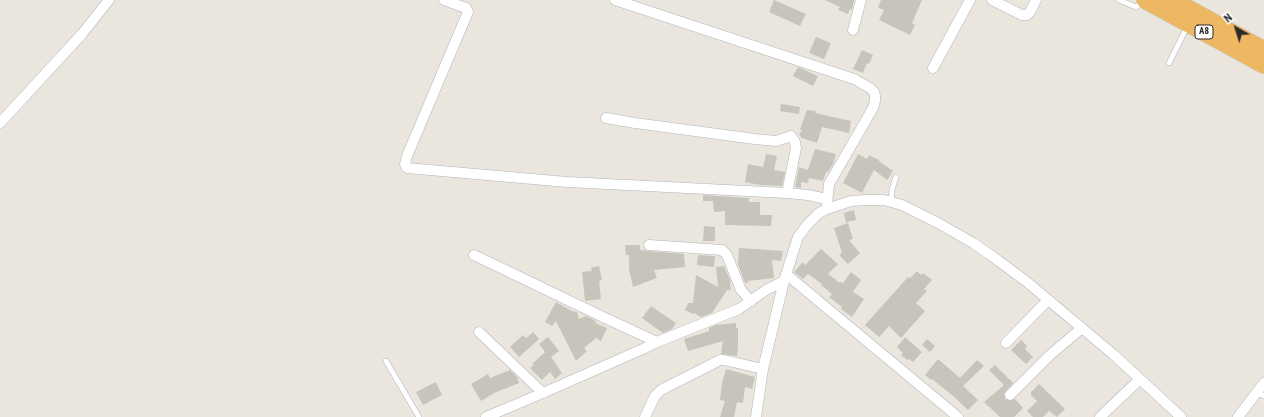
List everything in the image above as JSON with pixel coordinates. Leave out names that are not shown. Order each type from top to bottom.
[{"type":"highway","name":"A8","points":[[1144,0],[1264,65]]},
{"type":"highway","name":"A8","points":[[1173,0],[1264,50]]},
{"type":"street","points":[[0,123],[82,34],[109,0]]},
{"type":"street","points":[[444,0],[466,8],[468,12],[407,156],[405,164],[407,168],[567,182],[787,193],[808,195],[827,204],[851,201],[884,200],[902,205],[923,214],[973,243],[1027,282],[1114,355],[1181,417]]},
{"type":"street","points":[[615,0],[854,79],[870,88],[875,96],[873,108],[833,174],[827,189],[827,204],[798,237],[784,278],[763,369],[756,417]]},
{"type":"street","points":[[853,30],[860,0]]},
{"type":"street","points":[[933,68],[970,0]]},
{"type":"street","points":[[992,0],[1022,15],[1026,15],[1030,12],[1036,0]]},
{"type":"street","points":[[606,118],[755,139],[776,141],[787,136],[791,136],[795,142],[796,148],[787,193]]},
{"type":"street","points":[[649,245],[722,250],[727,255],[741,290],[751,301]]},
{"type":"street","points":[[474,255],[657,342]]},
{"type":"street","points":[[486,417],[657,342],[729,314],[739,309],[784,278]]},
{"type":"street","points":[[784,278],[958,417]]},
{"type":"street","points":[[1006,343],[1048,300]]},
{"type":"street","points":[[1010,395],[1050,355],[1082,328]]},
{"type":"street","points":[[479,332],[543,393]]},
{"type":"street","points":[[645,417],[655,396],[661,390],[720,360],[763,369]]},
{"type":"street","points":[[1100,417],[1140,379]]},
{"type":"street","points":[[1238,417],[1260,394],[1264,383]]},
{"type":"street","points":[[1166,417],[1171,408]]},
{"type":"lane","points":[[1119,0],[1136,7],[1144,0]]},
{"type":"lane","points":[[1169,63],[1189,24]]},
{"type":"lane","points":[[891,202],[892,189],[896,177]]},
{"type":"lane","points":[[386,361],[419,417]]},
{"type":"building","points":[[774,0],[806,14],[800,26],[769,12]]},
{"type":"building","points":[[825,0],[854,0],[852,10],[850,9],[848,14],[838,10],[840,7]]},
{"type":"building","points":[[881,0],[922,0],[912,23],[915,25],[910,35],[879,20],[884,10],[878,8]]},
{"type":"building","points":[[816,37],[831,43],[824,59],[809,53]]},
{"type":"building","points":[[862,50],[873,55],[869,64],[867,63],[863,73],[853,69]]},
{"type":"building","points":[[798,67],[818,76],[813,86],[793,76]]},
{"type":"building","points":[[781,104],[800,107],[799,114],[780,111]]},
{"type":"building","points":[[807,110],[816,111],[815,113],[851,121],[849,133],[822,127],[817,143],[802,138],[799,135],[802,130],[800,129]]},
{"type":"building","points":[[815,149],[836,154],[833,164],[828,172],[826,172],[823,181],[809,178],[808,183],[801,182],[801,188],[795,187],[799,167],[808,170]]},
{"type":"building","points":[[766,154],[777,156],[774,170],[785,172],[782,186],[760,185],[745,182],[748,164],[763,167]]},
{"type":"building","points":[[858,154],[867,159],[869,155],[879,160],[893,171],[887,180],[874,170],[862,193],[843,183]]},
{"type":"building","points":[[703,195],[749,198],[749,202],[760,202],[760,215],[772,215],[771,226],[725,225],[725,211],[714,212],[713,201],[703,201]]},
{"type":"building","points":[[854,210],[856,220],[846,222],[844,213]]},
{"type":"building","points":[[848,223],[853,239],[849,240],[860,253],[848,264],[839,255],[842,253],[834,228]]},
{"type":"building","points":[[704,226],[715,227],[715,241],[703,241]]},
{"type":"building","points":[[625,245],[640,245],[640,250],[684,254],[685,267],[654,270],[657,278],[633,287],[629,270],[629,255],[626,255]]},
{"type":"building","points":[[739,248],[783,251],[781,261],[772,260],[774,278],[748,281],[748,283],[745,283],[738,264]]},
{"type":"building","points":[[821,249],[838,264],[828,274],[840,283],[843,283],[851,272],[861,280],[853,292],[864,299],[852,317],[829,297],[832,294],[821,285],[822,284],[808,274],[803,279],[794,272],[803,262],[805,265]]},
{"type":"building","points":[[698,255],[715,256],[714,267],[697,265]]},
{"type":"building","points":[[599,266],[602,280],[599,281],[601,299],[585,301],[582,272],[592,271],[591,268]]},
{"type":"building","points":[[724,266],[731,282],[731,290],[727,290],[712,313],[701,317],[685,310],[688,303],[693,303],[696,275],[718,287],[716,267]]},
{"type":"building","points":[[917,271],[921,275],[923,273],[932,280],[924,289],[927,291],[916,303],[925,311],[901,338],[889,326],[879,337],[865,325],[908,277],[910,278]]},
{"type":"building","points":[[556,302],[572,311],[577,312],[579,319],[586,316],[596,321],[595,323],[607,328],[601,341],[596,338],[584,348],[587,351],[576,361],[556,321],[552,326],[545,322]]},
{"type":"building","points":[[651,306],[676,323],[672,329],[663,333],[642,318]]},
{"type":"building","points":[[736,323],[736,328],[738,328],[737,356],[721,354],[723,341],[688,351],[684,339],[709,331],[709,328],[715,325]]},
{"type":"building","points":[[533,332],[539,339],[519,357],[510,347],[523,335],[526,338]]},
{"type":"building","points":[[548,337],[559,351],[551,357],[562,373],[555,379],[550,372],[542,380],[530,368],[534,365],[532,364],[545,352],[539,344]]},
{"type":"building","points":[[905,337],[922,352],[913,362],[909,359],[907,360],[901,355],[903,353],[897,347]]},
{"type":"building","points":[[927,339],[935,346],[930,352],[922,345]]},
{"type":"building","points":[[1021,340],[1027,346],[1025,349],[1033,357],[1026,364],[1011,350]]},
{"type":"building","points":[[938,359],[960,378],[977,360],[984,366],[963,386],[978,400],[968,410],[952,395],[925,375]]},
{"type":"building","points":[[995,365],[1013,383],[1004,393],[1005,399],[1009,401],[1015,399],[1023,408],[1014,417],[1000,417],[984,402],[1004,385],[989,370]]},
{"type":"building","points":[[726,369],[755,377],[752,389],[745,387],[743,403],[737,402],[734,417],[720,417],[725,401],[720,400],[722,383]]},
{"type":"building","points":[[510,370],[517,377],[519,383],[494,393],[481,401],[471,384],[488,374],[490,378]]},
{"type":"building","points":[[436,382],[442,395],[423,405],[416,392]]},
{"type":"building","points":[[1039,384],[1065,409],[1057,417],[1049,411],[1043,417],[1033,417],[1027,411],[1037,401],[1031,395],[1031,392]]}]
